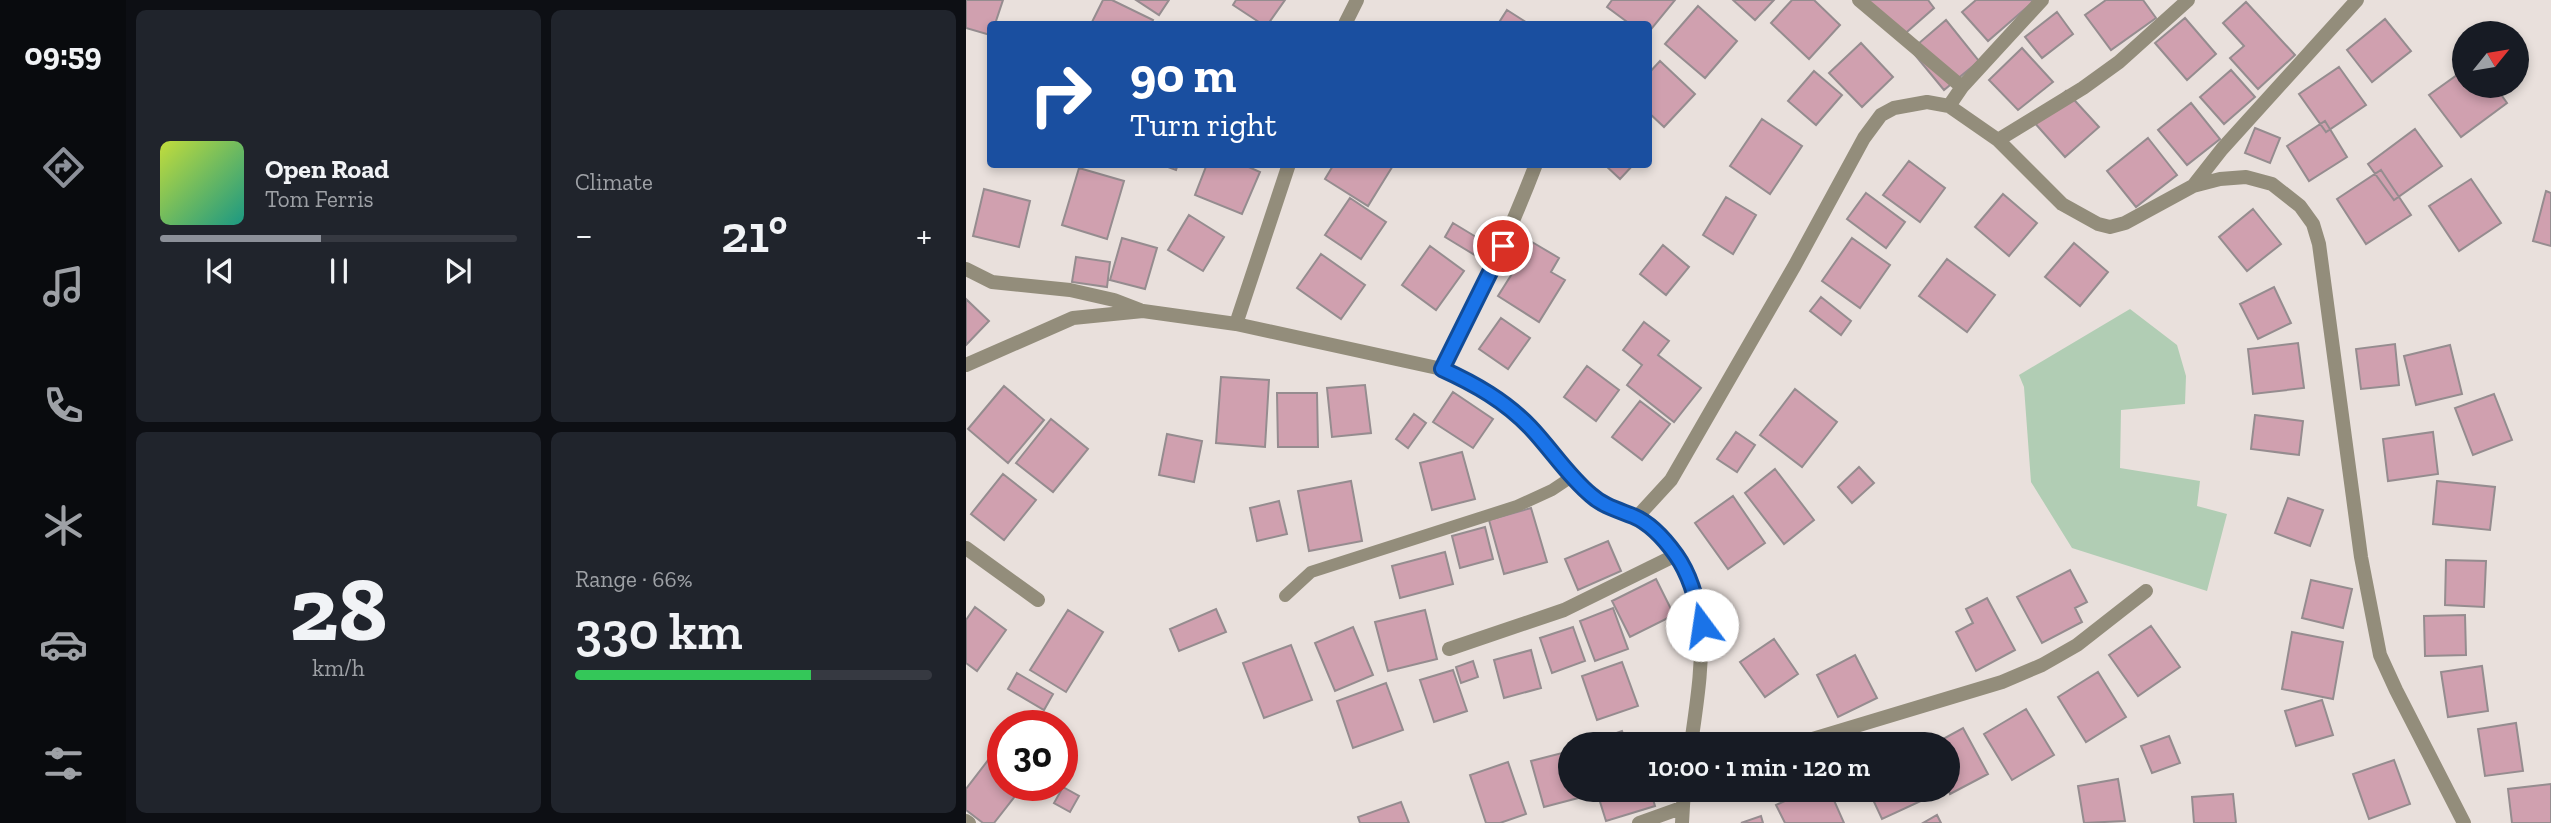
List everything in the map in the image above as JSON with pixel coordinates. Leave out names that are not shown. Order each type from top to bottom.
[{"type":"street","points":[[1346,21],[1357,0]]},
{"type":"street","points":[[1859,0],[1962,88]]},
{"type":"street","points":[[1949,106],[2042,0]]},
{"type":"street","points":[[1998,140],[2119,62],[2188,0]]},
{"type":"street","points":[[2193,186],[2222,149],[2357,0]]},
{"type":"street","points":[[1637,517],[1671,480],[1795,265],[1864,138],[1881,115],[1894,108],[1927,102],[1949,106],[1998,140],[2062,204],[2098,224],[2110,227],[2125,223],[2193,186],[2232,177],[2246,177],[2272,184],[2300,206],[2313,224],[2319,244],[2361,557],[2380,654],[2401,702],[2464,823]]},
{"type":"street","points":[[1236,324],[1288,168]]},
{"type":"street","points":[[1442,369],[1489,278],[1534,168]]},
{"type":"street","points":[[966,269],[992,282],[1070,290],[1114,300],[1143,312]]},
{"type":"street","points":[[966,365],[1073,318],[1143,312],[1236,324],[1442,369],[1469,381],[1498,398],[1528,425],[1590,495],[1603,504],[1637,517],[1658,534],[1676,555],[1692,587],[1702,625],[1701,677],[1692,732]]},
{"type":"street","points":[[966,548],[1038,600]]},
{"type":"street","points":[[1449,649],[1564,610],[1676,555]]},
{"type":"street","points":[[1836,732],[2002,682],[2042,665],[2077,645],[2146,591]]},
{"type":"street","points":[[1682,802],[1682,823]]},
{"type":"street","points":[[1639,823],[1681,808]]},
{"type":"lane","points":[[1285,596],[1311,572],[1517,506],[1552,490],[1573,476]]},
{"type":"green space","points":[[2130,309],[2177,345],[2186,376],[2185,404],[2121,410],[2120,468],[2200,481],[2197,506],[2227,514],[2207,591],[2072,548],[2031,482],[2024,387],[2019,375]]},
{"type":"building","points":[[966,0],[1003,0],[996,21],[987,21],[987,34],[966,28]]},
{"type":"building","points":[[1103,0],[1112,0],[1153,20],[1152,21],[1092,21]]},
{"type":"building","points":[[1136,0],[1169,0],[1159,15]]},
{"type":"building","points":[[1236,0],[1285,0],[1270,21],[1257,21],[1233,5]]},
{"type":"building","points":[[1612,0],[1675,0],[1652,28],[1652,21],[1626,21],[1607,7]]},
{"type":"building","points":[[1733,0],[1774,0],[1755,20]]},
{"type":"building","points":[[1792,0],[1814,0],[1840,25],[1809,59],[1771,23]]},
{"type":"building","points":[[1868,0],[1928,0],[1934,8],[1900,38]]},
{"type":"building","points":[[1976,0],[2033,2],[1988,41],[1962,12]]},
{"type":"building","points":[[2106,0],[2143,0],[2156,18],[2111,50],[2085,15]]},
{"type":"building","points":[[2246,2],[2295,55],[2258,89],[2230,58],[2244,46],[2223,23]]},
{"type":"building","points":[[1698,6],[1737,41],[1705,78],[1665,44]]},
{"type":"building","points":[[1507,10],[1524,21],[1500,21]]},
{"type":"building","points":[[2057,12],[2073,34],[2042,58],[2025,37]]},
{"type":"building","points":[[2185,18],[2216,54],[2187,80],[2155,43]]},
{"type":"building","points":[[2385,19],[2411,51],[2372,82],[2347,50]]},
{"type":"building","points":[[1946,20],[1979,61],[1944,90],[1911,50]]},
{"type":"building","points":[[1861,43],[1893,77],[1862,107],[1829,73]]},
{"type":"building","points":[[2022,48],[2053,82],[2018,110],[1989,80]]},
{"type":"building","points":[[1660,61],[1695,94],[1664,127],[1652,116],[1652,70]]},
{"type":"building","points":[[2339,67],[2366,105],[2326,132],[2299,94]]},
{"type":"building","points":[[2231,70],[2255,97],[2224,124],[2200,97]]},
{"type":"building","points":[[1814,71],[1842,95],[1816,125],[1788,101]]},
{"type":"building","points":[[2452,79],[2452,98],[2503,98],[2507,103],[2461,137],[2429,95]]},
{"type":"building","points":[[2066,91],[2099,127],[2065,157],[2033,121]]},
{"type":"building","points":[[2191,103],[2220,139],[2187,165],[2158,130]]},
{"type":"building","points":[[1762,119],[1802,146],[1770,194],[1730,166]]},
{"type":"building","points":[[2325,121],[2347,157],[2309,181],[2287,146]]},
{"type":"building","points":[[2255,128],[2280,138],[2270,163],[2245,153]]},
{"type":"building","points":[[2415,129],[2442,166],[2394,200],[2368,164]]},
{"type":"building","points":[[2148,138],[2177,175],[2136,207],[2107,171]]},
{"type":"building","points":[[1909,161],[1945,188],[1920,222],[1883,195]]},
{"type":"building","points":[[1079,168],[1124,181],[1107,239],[1062,225]]},
{"type":"building","points":[[1205,168],[1251,168],[1260,172],[1242,214],[1195,195]]},
{"type":"building","points":[[1332,168],[1392,168],[1368,206],[1325,179]]},
{"type":"building","points":[[1608,168],[1630,168],[1620,179]]},
{"type":"building","points":[[2381,170],[2411,215],[2366,244],[2337,199]]},
{"type":"building","points":[[2471,179],[2501,223],[2459,251],[2429,206]]},
{"type":"building","points":[[984,189],[1030,201],[1019,247],[973,236]]},
{"type":"building","points":[[2546,191],[2551,193],[2551,246],[2533,241]]},
{"type":"building","points":[[1866,193],[1905,222],[1886,248],[1847,219]]},
{"type":"building","points":[[2003,194],[2037,223],[2009,256],[1975,227]]},
{"type":"building","points":[[1726,197],[1756,215],[1733,254],[1703,235]]},
{"type":"building","points":[[1350,198],[1386,222],[1361,259],[1325,235]]},
{"type":"building","points":[[2253,209],[2281,244],[2247,271],[2219,237]]},
{"type":"building","points":[[1189,215],[1224,237],[1203,271],[1168,250]]},
{"type":"building","points":[[1453,223],[1486,243],[1478,257],[1445,237]]},
{"type":"building","points":[[1122,238],[1157,248],[1145,289],[1110,280]]},
{"type":"building","points":[[1852,238],[1890,265],[1860,308],[1822,281]]},
{"type":"building","points":[[1532,242],[1559,258],[1551,272],[1565,280],[1539,322],[1498,296]]},
{"type":"building","points":[[2074,243],[2108,272],[2080,306],[2045,277]]},
{"type":"building","points":[[1663,245],[1689,267],[1666,295],[1640,274]]},
{"type":"building","points":[[1430,246],[1464,271],[1436,310],[1402,285]]},
{"type":"building","points":[[1321,254],[1365,285],[1341,319],[1297,288]]},
{"type":"building","points":[[1076,257],[1110,262],[1107,287],[1072,282]]},
{"type":"building","points":[[1947,259],[1995,295],[1967,332],[1919,296]]},
{"type":"building","points":[[2274,287],[2291,323],[2258,339],[2240,304]]},
{"type":"building","points":[[1821,297],[1851,321],[1841,335],[1810,311]]},
{"type":"building","points":[[966,299],[989,321],[966,345]]},
{"type":"building","points":[[1501,318],[1530,338],[1508,369],[1479,349]]},
{"type":"building","points":[[1644,322],[1669,341],[1658,355],[1701,388],[1674,422],[1627,385],[1642,365],[1623,350]]},
{"type":"building","points":[[2298,343],[2304,388],[2253,394],[2248,349]]},
{"type":"building","points":[[2395,344],[2399,385],[2361,389],[2356,349]]},
{"type":"building","points":[[2450,345],[2462,394],[2416,405],[2404,356]]},
{"type":"building","points":[[1587,366],[1619,390],[1596,421],[1564,397]]},
{"type":"building","points":[[1221,377],[1269,380],[1265,447],[1216,443]]},
{"type":"building","points":[[1365,385],[1371,433],[1332,437],[1327,388]]},
{"type":"building","points":[[1004,386],[1044,420],[1008,463],[968,429]]},
{"type":"building","points":[[1795,389],[1837,422],[1802,467],[1760,435]]},
{"type":"building","points":[[1453,392],[1493,419],[1473,448],[1433,422]]},
{"type":"building","points":[[1277,393],[1317,393],[1318,447],[1278,447]]},
{"type":"building","points":[[2494,394],[2512,440],[2473,455],[2455,408]]},
{"type":"building","points":[[1640,401],[1670,424],[1642,460],[1612,437]]},
{"type":"building","points":[[1414,414],[1426,423],[1408,448],[1396,439]]},
{"type":"building","points":[[2255,415],[2303,421],[2299,455],[2251,449]]},
{"type":"building","points":[[1051,419],[1088,449],[1053,492],[1016,463]]},
{"type":"building","points":[[1736,432],[1755,445],[1737,472],[1717,459]]},
{"type":"building","points":[[2433,432],[2438,474],[2388,481],[2383,439]]},
{"type":"building","points":[[1167,434],[1202,441],[1194,482],[1159,475]]},
{"type":"building","points":[[1462,452],[1475,499],[1432,510],[1420,463]]},
{"type":"building","points":[[1859,467],[1874,483],[1852,503],[1838,487]]},
{"type":"building","points":[[1775,469],[1814,520],[1784,544],[1745,493]]},
{"type":"building","points":[[1003,474],[1036,500],[1004,540],[971,514]]},
{"type":"building","points":[[1351,481],[1362,541],[1309,551],[1298,491]]},
{"type":"building","points":[[2437,481],[2495,487],[2490,530],[2433,524]]},
{"type":"building","points":[[1733,496],[1765,543],[1728,569],[1695,523]]},
{"type":"building","points":[[2288,498],[2323,510],[2310,546],[2275,533]]},
{"type":"building","points":[[1279,501],[1287,534],[1257,541],[1250,508]]},
{"type":"building","points":[[1531,508],[1547,562],[1504,574],[1489,520]]},
{"type":"building","points":[[1485,527],[1493,559],[1460,568],[1452,536]]},
{"type":"building","points":[[1608,541],[1621,571],[1578,590],[1565,559]]},
{"type":"building","points":[[1445,552],[1453,584],[1400,598],[1392,566]]},
{"type":"building","points":[[2446,560],[2486,561],[2484,607],[2445,605]]},
{"type":"building","points":[[2070,570],[2087,602],[2075,608],[2082,622],[2042,643],[2017,597]]},
{"type":"building","points":[[1656,579],[1674,615],[1630,637],[1612,601]]},
{"type":"building","points":[[2311,580],[2352,589],[2343,628],[2302,618]]},
{"type":"building","points":[[1987,598],[2015,650],[1976,671],[1956,632],[1973,623],[1966,609]]},
{"type":"building","points":[[975,607],[1006,630],[977,671],[966,663],[966,620]]},
{"type":"building","points":[[1613,608],[1628,649],[1595,661],[1580,621]]},
{"type":"building","points":[[1216,609],[1226,632],[1179,651],[1170,629]]},
{"type":"building","points":[[1068,610],[1103,632],[1066,692],[1030,670]]},
{"type":"building","points":[[1425,610],[1437,659],[1388,671],[1375,622]]},
{"type":"building","points":[[2465,615],[2466,655],[2425,656],[2424,616]]},
{"type":"building","points":[[2151,626],[2180,667],[2138,696],[2109,655]]},
{"type":"building","points":[[1353,627],[1373,675],[1335,691],[1315,643]]},
{"type":"building","points":[[1573,627],[1585,661],[1552,673],[1540,638]]},
{"type":"building","points":[[2292,632],[2343,642],[2333,699],[2282,689]]},
{"type":"building","points":[[1774,639],[1798,674],[1765,697],[1740,662]]},
{"type":"building","points":[[1291,645],[1312,700],[1264,718],[1243,663]]},
{"type":"building","points":[[1531,650],[1541,688],[1504,698],[1494,660]]},
{"type":"building","points":[[1855,655],[1877,698],[1838,717],[1817,675]]},
{"type":"building","points":[[1473,661],[1478,677],[1461,683],[1456,667]]},
{"type":"building","points":[[1622,662],[1638,706],[1597,720],[1582,676]]},
{"type":"building","points":[[2482,666],[2488,711],[2448,717],[2441,672]]},
{"type":"building","points":[[1453,670],[1467,711],[1434,722],[1420,680]]},
{"type":"building","points":[[2098,672],[2126,717],[2086,742],[2058,697]]},
{"type":"building","points":[[1017,673],[1053,694],[1044,710],[1008,689]]},
{"type":"building","points":[[1386,683],[1403,730],[1353,748],[1337,701]]},
{"type":"building","points":[[2322,700],[2333,735],[2296,746],[2285,711]]},
{"type":"building","points":[[2026,709],[2054,755],[2012,780],[1984,734]]},
{"type":"building","points":[[2516,723],[2523,771],[2485,776],[2478,729]]},
{"type":"building","points":[[1963,728],[1988,774],[1960,789],[1960,732],[1956,732]]},
{"type":"building","points":[[2169,736],[2180,763],[2152,773],[2141,746]]},
{"type":"building","points":[[1558,754],[1558,802],[1563,802],[1544,807],[1531,761]]},
{"type":"building","points":[[2394,760],[2410,804],[2369,819],[2353,774]]},
{"type":"building","points":[[987,762],[987,801],[1011,801],[994,823],[983,823],[966,810],[966,789]]},
{"type":"building","points":[[1508,762],[1526,814],[1500,823],[1486,823],[1470,775]]},
{"type":"building","points":[[2118,779],[2125,821],[2084,823],[2078,786]]},
{"type":"building","points":[[2551,784],[2551,823],[2512,823],[2508,789]]},
{"type":"building","points":[[2233,794],[2236,823],[2194,823],[2192,797]]},
{"type":"building","points":[[1055,801],[1076,801],[1070,812],[1054,803]]},
{"type":"building","points":[[1401,802],[1409,823],[1360,823],[1358,817]]},
{"type":"building","points":[[1600,802],[1654,802],[1655,806],[1606,821]]},
{"type":"building","points":[[1783,802],[1835,802],[1844,823],[1785,823],[1776,805]]},
{"type":"building","points":[[1874,802],[1919,802],[1882,819]]},
{"type":"building","points":[[1937,815],[1941,823],[1923,823]]},
{"type":"building","points":[[1761,816],[1763,823],[1741,823]]},
{"type":"route","points":[[1503,246],[1442,369],[1498,398],[1528,425],[1590,495],[1603,504],[1637,517],[1658,534],[1686,570],[1702,625]]}]
